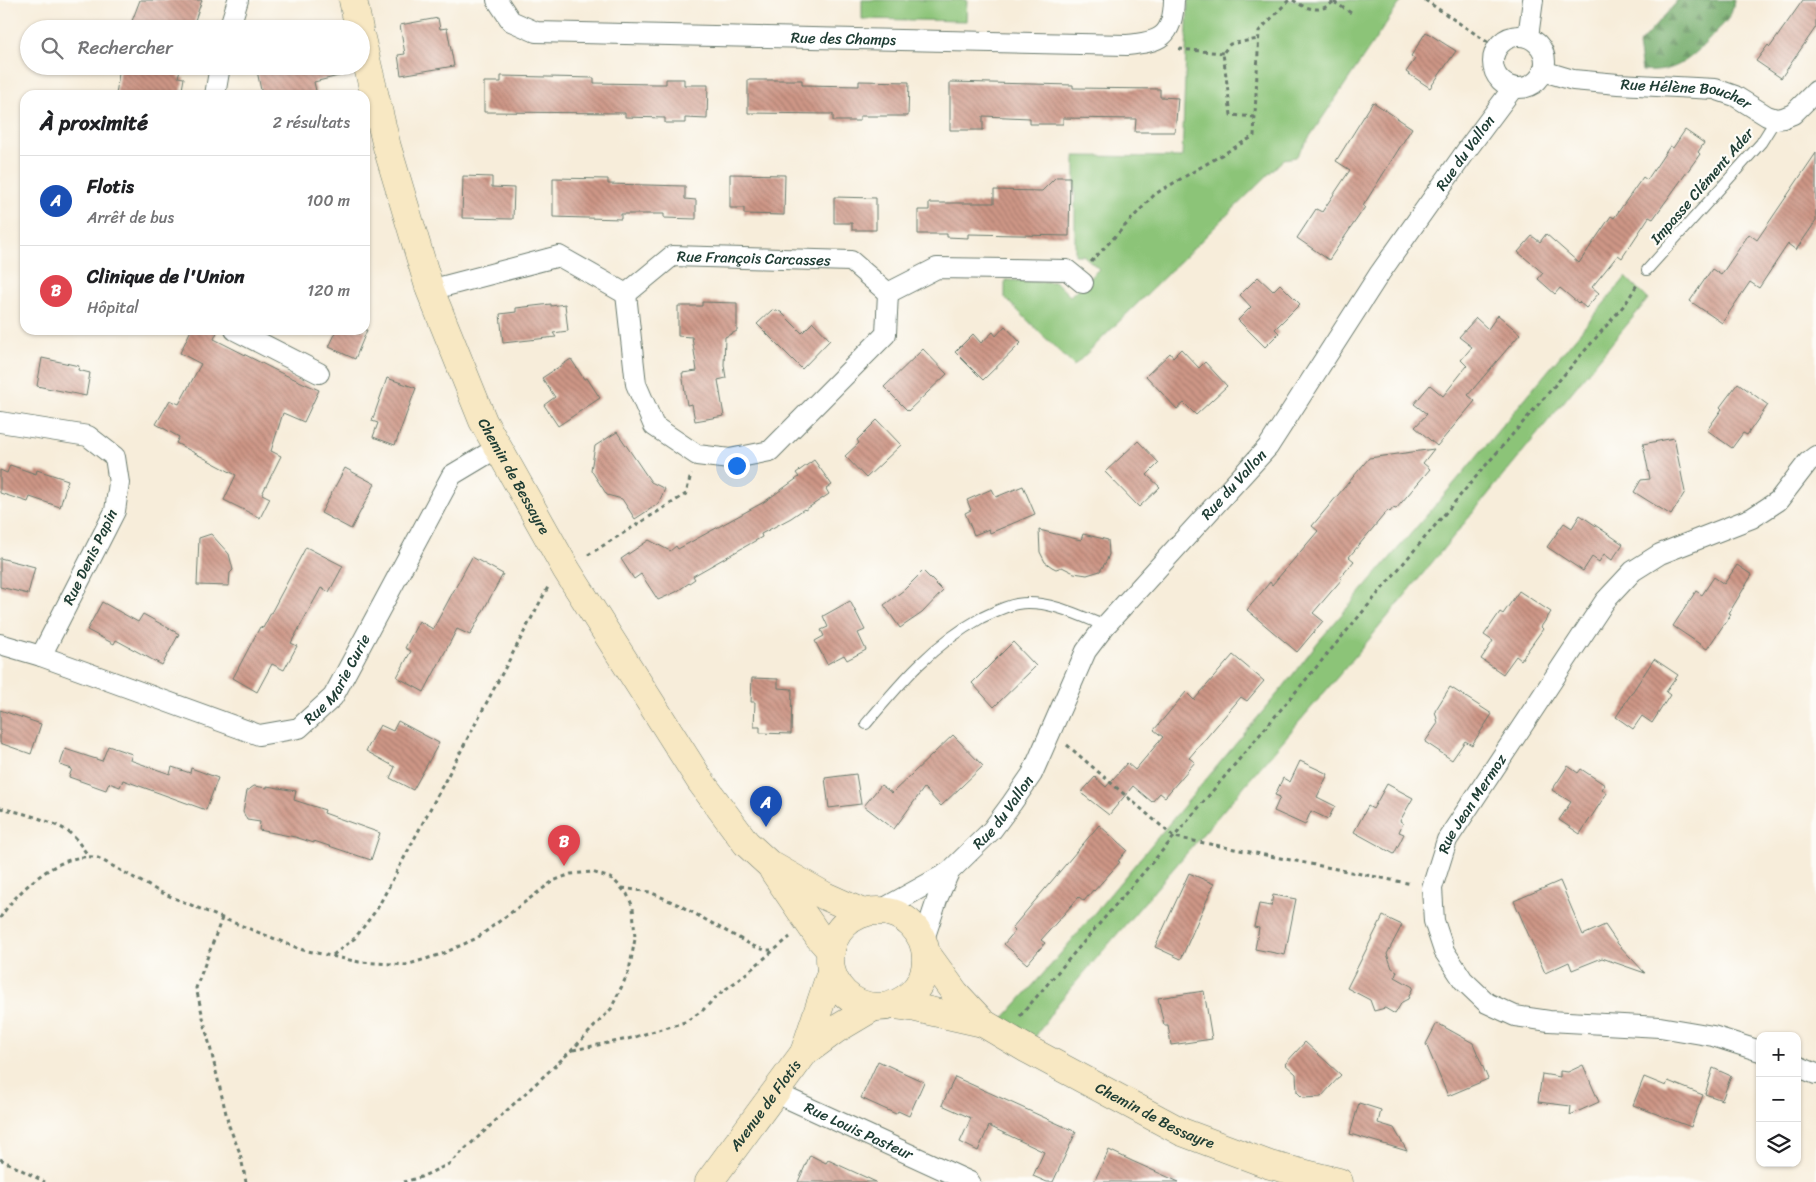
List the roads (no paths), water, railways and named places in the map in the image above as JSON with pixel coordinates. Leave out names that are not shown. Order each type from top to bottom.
[{"type":"street","points":[[232,20],[238,0]]},
{"type":"street","points":[[352,0],[357,20]]},
{"type":"street","name":"Rue des Champs","points":[[498,0],[511,21],[536,32],[1127,45],[1158,40],[1167,32],[1174,9],[1174,0]]},
{"type":"street","points":[[1528,37],[1533,0]]},
{"type":"street","points":[[1510,37],[1528,37],[1541,47],[1545,63],[1543,72],[1528,87],[1513,88],[1504,84],[1497,77],[1493,68],[1493,58],[1496,48],[1510,37]]},
{"type":"street","name":"Rue Hélène Boucher","points":[[1543,72],[1573,80],[1609,84],[1715,89],[1735,96],[1767,116],[1776,118]]},
{"type":"street","points":[[216,90],[218,75]]},
{"type":"street","name":"Chemin de Bessayre","points":[[370,75],[387,147],[430,290],[476,406],[497,448],[566,569],[701,782],[746,843],[769,864],[825,896],[871,912]]},
{"type":"street","name":"Rue du Vallon","points":[[871,912],[949,872],[992,830],[1032,774],[1086,651],[1105,626],[1268,447],[1380,273],[1513,88]]},
{"type":"street","points":[[1776,118],[1783,118],[1793,114],[1816,91]]},
{"type":"street","points":[[430,290],[559,256],[626,294],[636,384],[654,426],[697,454],[730,460],[770,451],[886,334],[888,293],[936,268],[1067,270],[1079,280]]},
{"type":"street","name":"Rue François Carcasses","points":[[626,294],[672,256],[851,261],[888,293]]},
{"type":"street","points":[[245,335],[319,373]]},
{"type":"street","name":"Rue Denis Papin","points":[[0,422],[88,436],[115,457],[119,483],[115,511],[42,656]]},
{"type":"street","name":"Rue Marie Curie","points":[[0,644],[42,656],[259,736],[299,728],[333,697],[452,475],[497,448]]},
{"type":"street","name":"Rue Jean Mermoz","points":[[1756,1050],[1713,1036],[1660,1027],[1549,1022],[1515,1016],[1487,1003],[1463,980],[1444,951],[1434,921],[1432,888],[1447,840],[1605,601],[1633,571],[1660,554],[1752,518],[1778,502],[1808,462],[1816,456]]},
{"type":"street","name":"Chemin de Bessayre","points":[[769,864],[818,936],[831,961]]},
{"type":"street","name":"Rue du Vallon","points":[[925,948],[938,897],[949,872]]},
{"type":"street","points":[[871,912],[893,913],[906,920],[916,930],[925,948],[925,970],[919,985],[908,997],[883,1007],[858,1004],[846,996],[837,985],[831,961],[834,938],[851,919],[871,912]]},
{"type":"street","name":"Chemin de Bessayre","points":[[925,948],[955,992],[993,1029]]},
{"type":"street","name":"Avenue de Flotis","points":[[804,1053],[831,961]]},
{"type":"street","name":"Chemin de Bessayre","points":[[883,1007],[916,1008],[993,1029],[1182,1132],[1270,1165],[1339,1182]]},
{"type":"street","name":"Avenue de Flotis","points":[[709,1182],[804,1053],[835,1030],[883,1007]]},
{"type":"street","points":[[1801,1068],[1816,1074]]},
{"type":"street","name":"Rue Louis Pasteur","points":[[776,1092],[970,1182]]},
{"type":"lane","name":"Impasse Clément Ader","points":[[1647,270],[1761,144],[1776,118]]},
{"type":"lane","points":[[866,724],[931,652],[962,629],[992,613],[1017,604],[1048,605],[1105,626]]},
{"type":"place","name":"Flotis","points":[[766,827]]},
{"type":"place","name":"Clinique de l'Union","points":[[564,866]]}]
